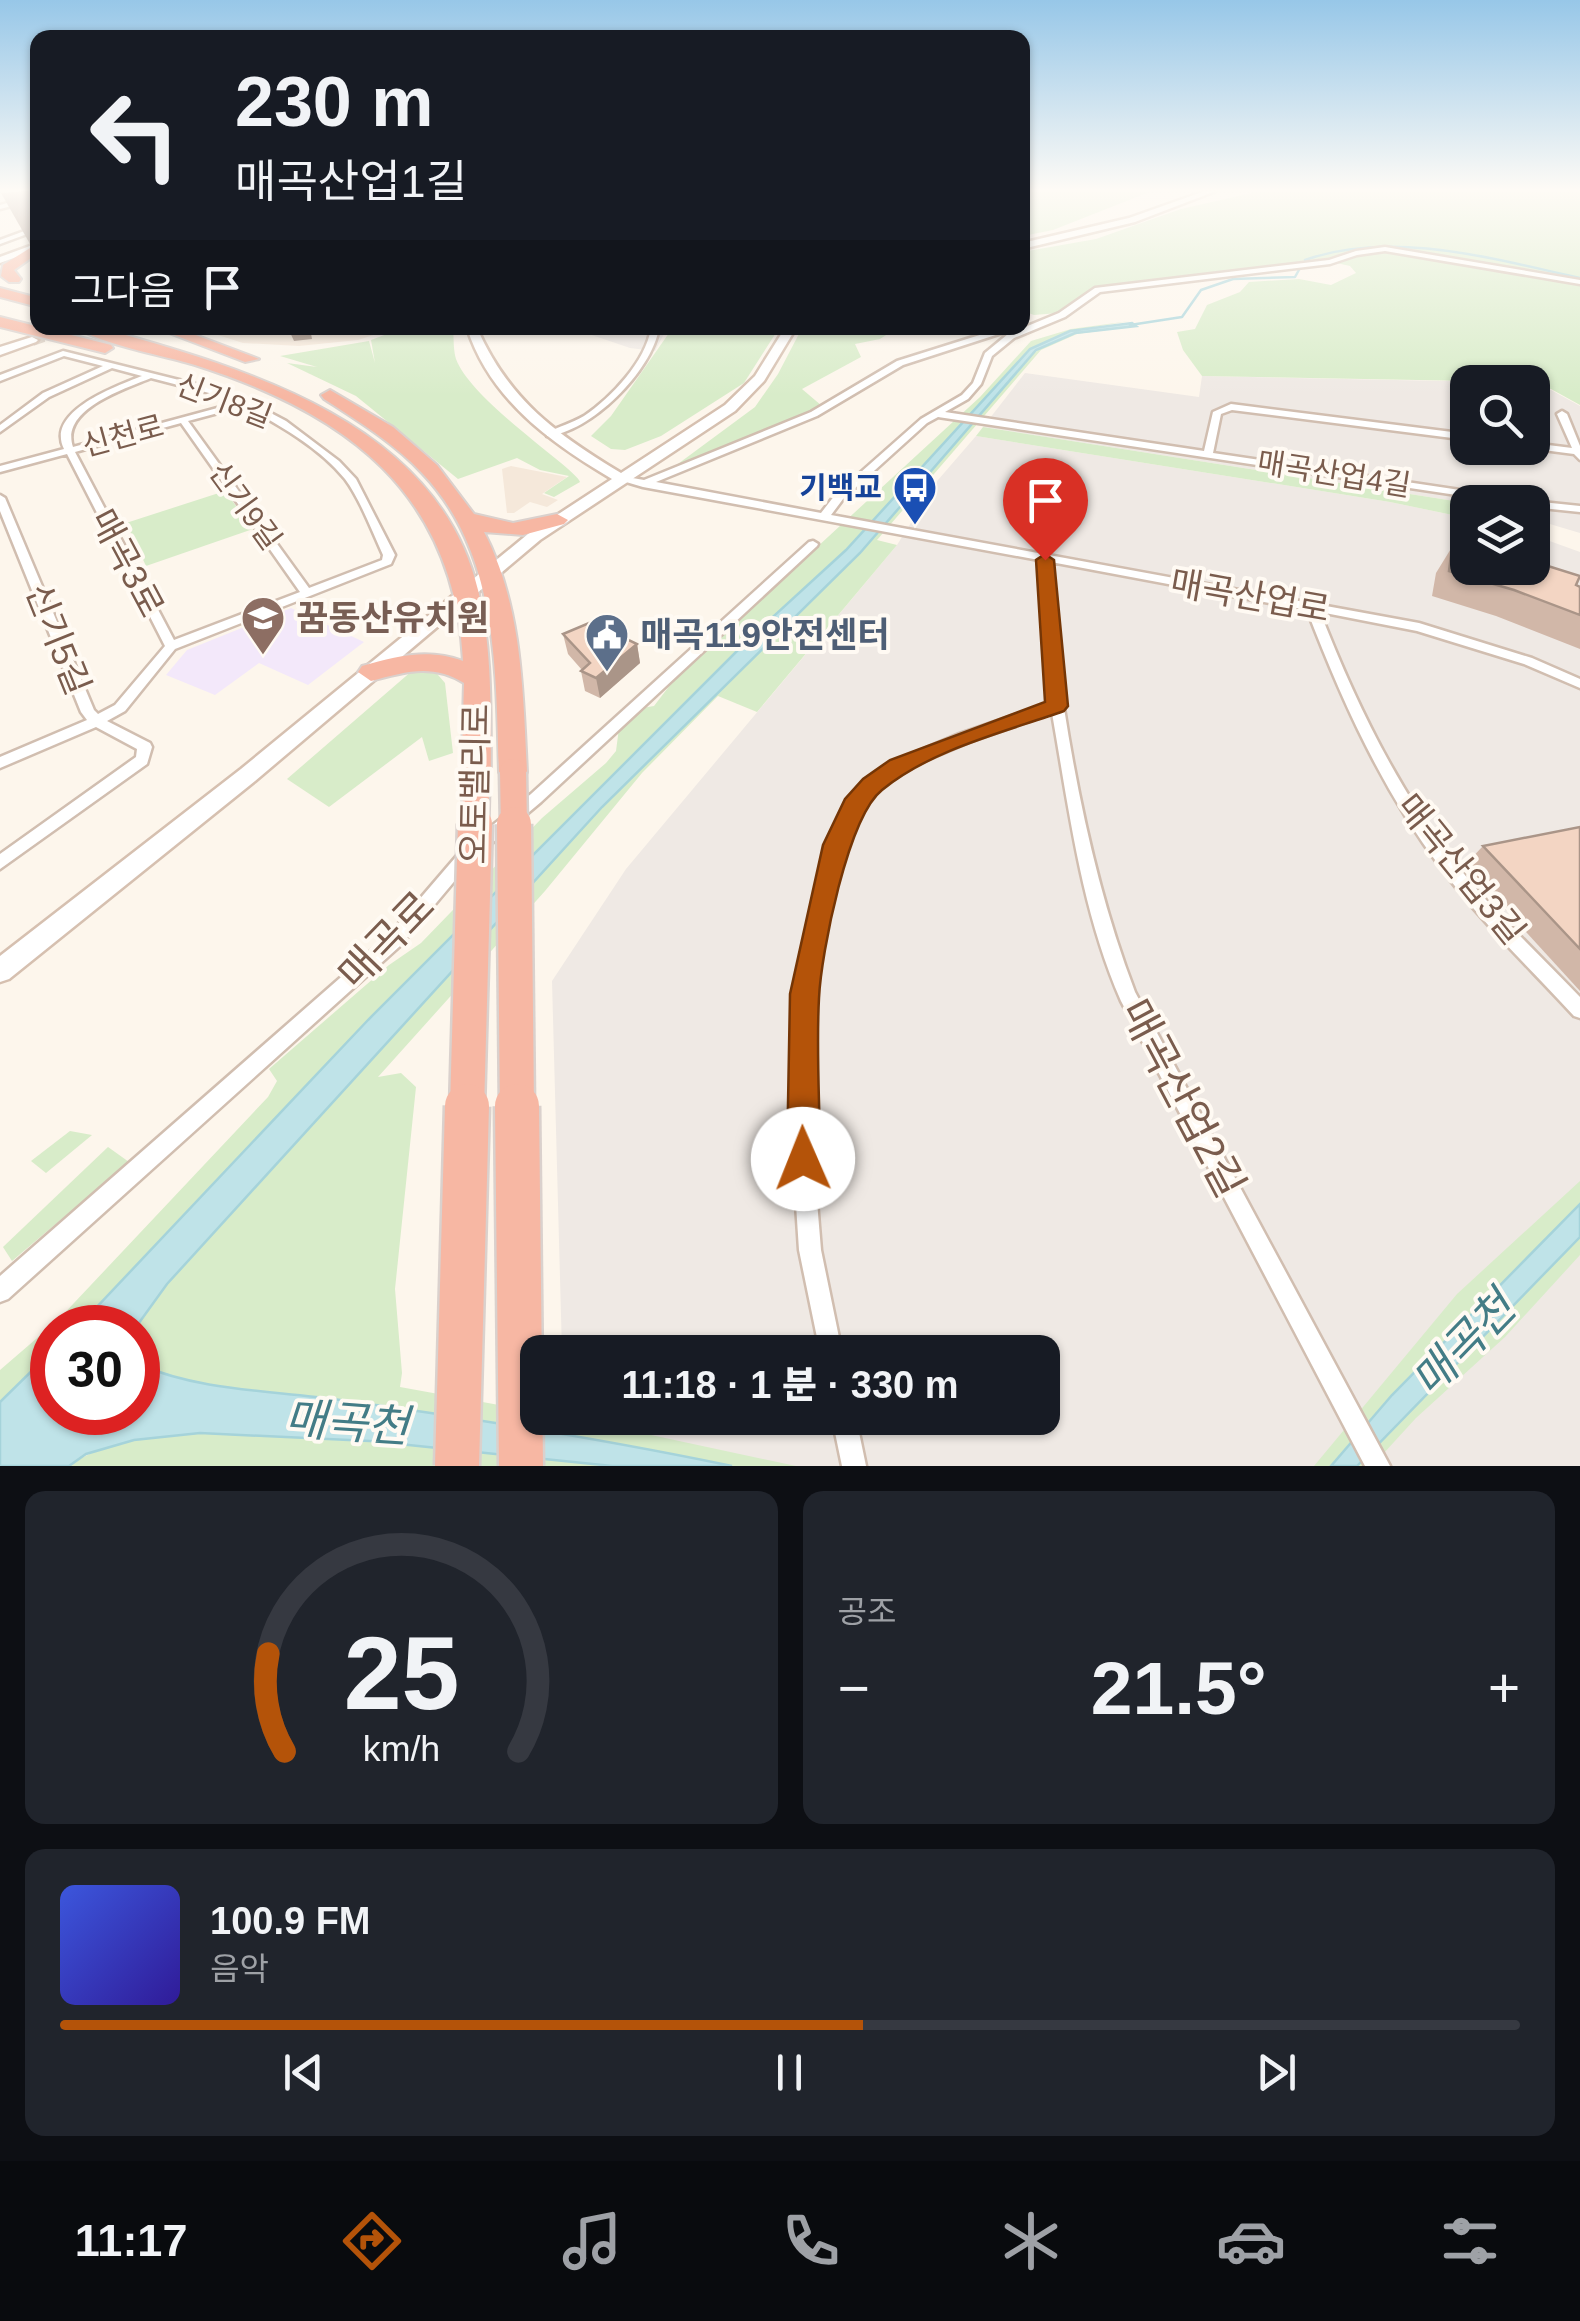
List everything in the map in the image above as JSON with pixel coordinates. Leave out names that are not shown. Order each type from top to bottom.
[{"type":"highway","points":[[7,278],[8,268],[20,259]]},
{"type":"highway","points":[[0,292],[30,301]]},
{"type":"highway","points":[[0,302],[30,311]]},
{"type":"highway","points":[[0,322],[30,329]]},
{"type":"highway","points":[[52,335],[177,366],[264,374]]},
{"type":"highway","name":"오토밸리로","points":[[113,335],[264,374],[365,440],[390,463],[444,533],[467,590],[476,679],[476,789],[457,1466]]},
{"type":"highway","name":"오토밸리로","points":[[146,335],[334,397],[378,425],[424,463],[469,519],[492,570],[504,619],[513,772],[520,1466]]},
{"type":"highway","points":[[185,335],[242,354],[264,374]]},
{"type":"highway","points":[[469,519],[498,530],[516,531],[557,520]]},
{"type":"highway","points":[[371,672],[421,660],[442,660],[476,679]]},
{"type":"street","points":[[1030,328],[1062,314],[1075,302],[1107,286],[1338,259]]},
{"type":"street","points":[[1454,259],[1580,282]]},
{"type":"street","points":[[1030,322],[1062,314]]},
{"type":"street","points":[[475,335],[497,382],[550,434],[620,479],[823,518],[839,497],[965,397],[977,384],[988,355],[1013,335]]},
{"type":"street","points":[[550,434],[574,425],[606,403],[652,345],[654,335]]},
{"type":"street","points":[[0,972],[126,874],[492,570],[557,520],[730,408],[760,378],[786,335]]},
{"type":"street","points":[[643,484],[814,414],[900,363],[986,335]]},
{"type":"street","points":[[0,352],[32,340]]},
{"type":"street","name":"신기8길","points":[[0,378],[56,354],[151,375],[245,403],[283,423],[336,463],[352,482],[389,555],[386,562],[172,646]]},
{"type":"street","points":[[0,429],[46,395],[110,365]]},
{"type":"street","points":[[67,451],[65,432],[77,414],[151,375]]},
{"type":"street","name":"신천로","points":[[0,469],[245,403]]},
{"type":"street","name":"매곡산업4길","points":[[1208,455],[1217,412],[1231,407],[1450,435]]},
{"type":"street","points":[[1562,414],[1579,455]]},
{"type":"street","name":"매곡산업4길","points":[[942,415],[1450,491]]},
{"type":"street","name":"신기9길","points":[[183,420],[307,593]]},
{"type":"street","points":[[1550,449],[1579,455]]},
{"type":"street","name":"매곡3로","points":[[0,763],[120,708],[172,646],[67,451]]},
{"type":"street","name":"신기5길","points":[[0,498],[88,712],[96,722]]},
{"type":"street","points":[[1550,506],[1580,510]]},
{"type":"street","name":"매곡산업로","points":[[823,518],[1312,607],[1468,640],[1580,684]]},
{"type":"street","name":"매곡로","points":[[0,1290],[394,941],[467,855],[536,798],[813,544]]},
{"type":"street","name":"매곡산업2길","points":[[1045,560],[1056,706],[1083,860],[1103,936],[1127,995],[1378,1466]]},
{"type":"street","name":"매곡산업3길","points":[[1312,607],[1349,700],[1412,813],[1448,866],[1580,1010]]},
{"type":"street","points":[[828,1335],[810,1250],[801,1128],[804,994],[836,845],[853,805],[871,785],[898,766],[1056,706]]},
{"type":"street","points":[[0,863],[142,760],[145,748],[96,722]]},
{"type":"street","points":[[848,1435],[854,1463]]},
{"type":"shaded area","points":[[218,335],[373,335],[299,346],[243,343]]},
{"type":"shaded area","points":[[592,335],[663,335],[655,351],[630,348]]},
{"type":"shaded area","points":[[1025,373],[1199,397],[1202,376],[1450,381],[1450,465],[1550,465],[1551,390],[1580,406],[1580,533],[1550,524],[1550,485],[1450,485],[1450,500],[983,427]]},
{"type":"shaded area","points":[[976,436],[1450,514],[1450,585],[1550,585],[1550,541],[1580,552],[1580,1466],[565,1466],[564,1435],[1060,1435],[1060,1335],[562,1335],[552,981],[626,869],[897,545],[938,480]]},
{"type":"shaded area","points":[[511,466],[567,477],[542,494],[558,500],[547,507],[530,502],[514,513],[507,513],[502,469]]},
{"type":"shaded area","name":"꿈동산유치원","points":[[291,608],[364,642],[308,685],[259,663],[215,695],[166,675],[187,650]]},
{"type":"green space","points":[[1030,259],[1580,259],[1580,405],[1550,389],[1550,365],[1450,365],[1450,381],[1202,376],[1183,350],[1177,332],[1195,329],[1207,305],[1240,292],[1249,282],[1299,279],[1331,285],[1356,273],[1350,266],[1323,260],[1101,286],[1058,313],[1030,314]]},
{"type":"green space","points":[[1130,321],[1070,331],[1030,349],[846,550],[752,636],[368,1020],[98,1305],[72,1305],[268,1097],[277,1081],[269,1069],[389,965],[421,943],[542,818],[606,763],[616,751],[619,728],[642,708],[654,706],[677,676],[980,397],[1031,341],[1071,329]]},
{"type":"green space","points":[[1136,326],[1077,334],[1041,350],[877,540],[897,545],[757,712],[718,696],[642,773],[545,891],[378,1077],[401,1073],[416,1087],[395,1289],[400,1387],[520,1409],[520,1428],[337,1399],[239,1391],[160,1372],[160,1305],[152,1305],[242,1198],[602,807],[860,553],[1023,363],[1048,344],[1061,338],[1075,334]]},
{"type":"green space","points":[[384,335],[453,335],[456,359],[482,395],[580,482],[554,497],[544,493],[569,476],[540,470],[517,458],[458,479],[356,396],[287,363],[317,367],[280,356],[369,341],[375,363],[371,340]]},
{"type":"green space","points":[[668,335],[775,335],[744,383],[661,436],[625,450],[611,449],[591,436],[611,416]]},
{"type":"green space","points":[[798,335],[886,335],[855,344],[861,357],[802,389],[822,406],[667,472],[755,407]]},
{"type":"green space","points":[[983,427],[1450,500],[1450,514],[1390,502],[976,436]]},
{"type":"green space","points":[[225,491],[253,529],[146,566],[126,523]]},
{"type":"green space","points":[[432,668],[445,683],[453,753],[429,761],[422,737],[329,807],[287,779],[413,670]]},
{"type":"green space","points":[[70,1131],[92,1135],[46,1173],[31,1161]]},
{"type":"green space","points":[[108,1147],[129,1162],[12,1261],[3,1247]]},
{"type":"green space","points":[[1580,1181],[1580,1204],[1392,1395],[1331,1466],[1314,1466],[1457,1294]]},
{"type":"green space","points":[[1580,1237],[1580,1255],[1505,1337],[1416,1418],[1372,1466],[1357,1466]]},
{"type":"green space","points":[[30,1344],[30,1373],[0,1402],[0,1370]]},
{"type":"green space","points":[[200,1433],[370,1441],[612,1466],[69,1466],[115,1445]]},
{"type":"green space","points":[[565,1435],[651,1435],[796,1466],[732,1466]]},
{"type":"water","points":[[1132,323],[1136,326],[1075,333],[1036,350],[860,553],[602,807],[152,1305],[99,1305],[368,1020],[752,636],[846,550],[1030,349],[1070,331]]},
{"type":"water","name":"매곡천","points":[[1580,1204],[1580,1237],[1357,1466],[1331,1466],[1392,1395]]},
{"type":"water","name":"매곡천","points":[[160,1372],[212,1385],[487,1422],[520,1428],[520,1435],[563,1435],[732,1466],[612,1466],[370,1441],[200,1433],[134,1440],[86,1454],[69,1466],[0,1466],[0,1402],[30,1373],[30,1435],[160,1435]]},
{"type":"building","points":[[1550,567],[1580,576],[1576,585],[1580,587],[1580,615],[1497,585],[1550,585]]},
{"type":"building","points":[[601,618],[618,635],[637,644],[596,678],[581,671],[590,663],[563,634]]},
{"type":"building","points":[[1580,827],[1580,949],[1483,846]]},
{"type":"waterway","points":[[1494,259],[1580,278]]},
{"type":"waterway","points":[[1130,325],[1182,317],[1201,290],[1233,279],[1295,277],[1300,268]]},
{"type":"tunnel","points":[[32,340],[46,335]]},
{"type":"place","name":"기백교","points":[[915,526]]},
{"type":"place","name":"꿈동산유치원","points":[[263,656]]},
{"type":"place","name":"매곡119안전센터","points":[[607,673]]},
{"type":"route","points":[[803,1159],[804,994],[836,845],[853,805],[871,785],[898,766],[1056,706],[1045,560]]}]
